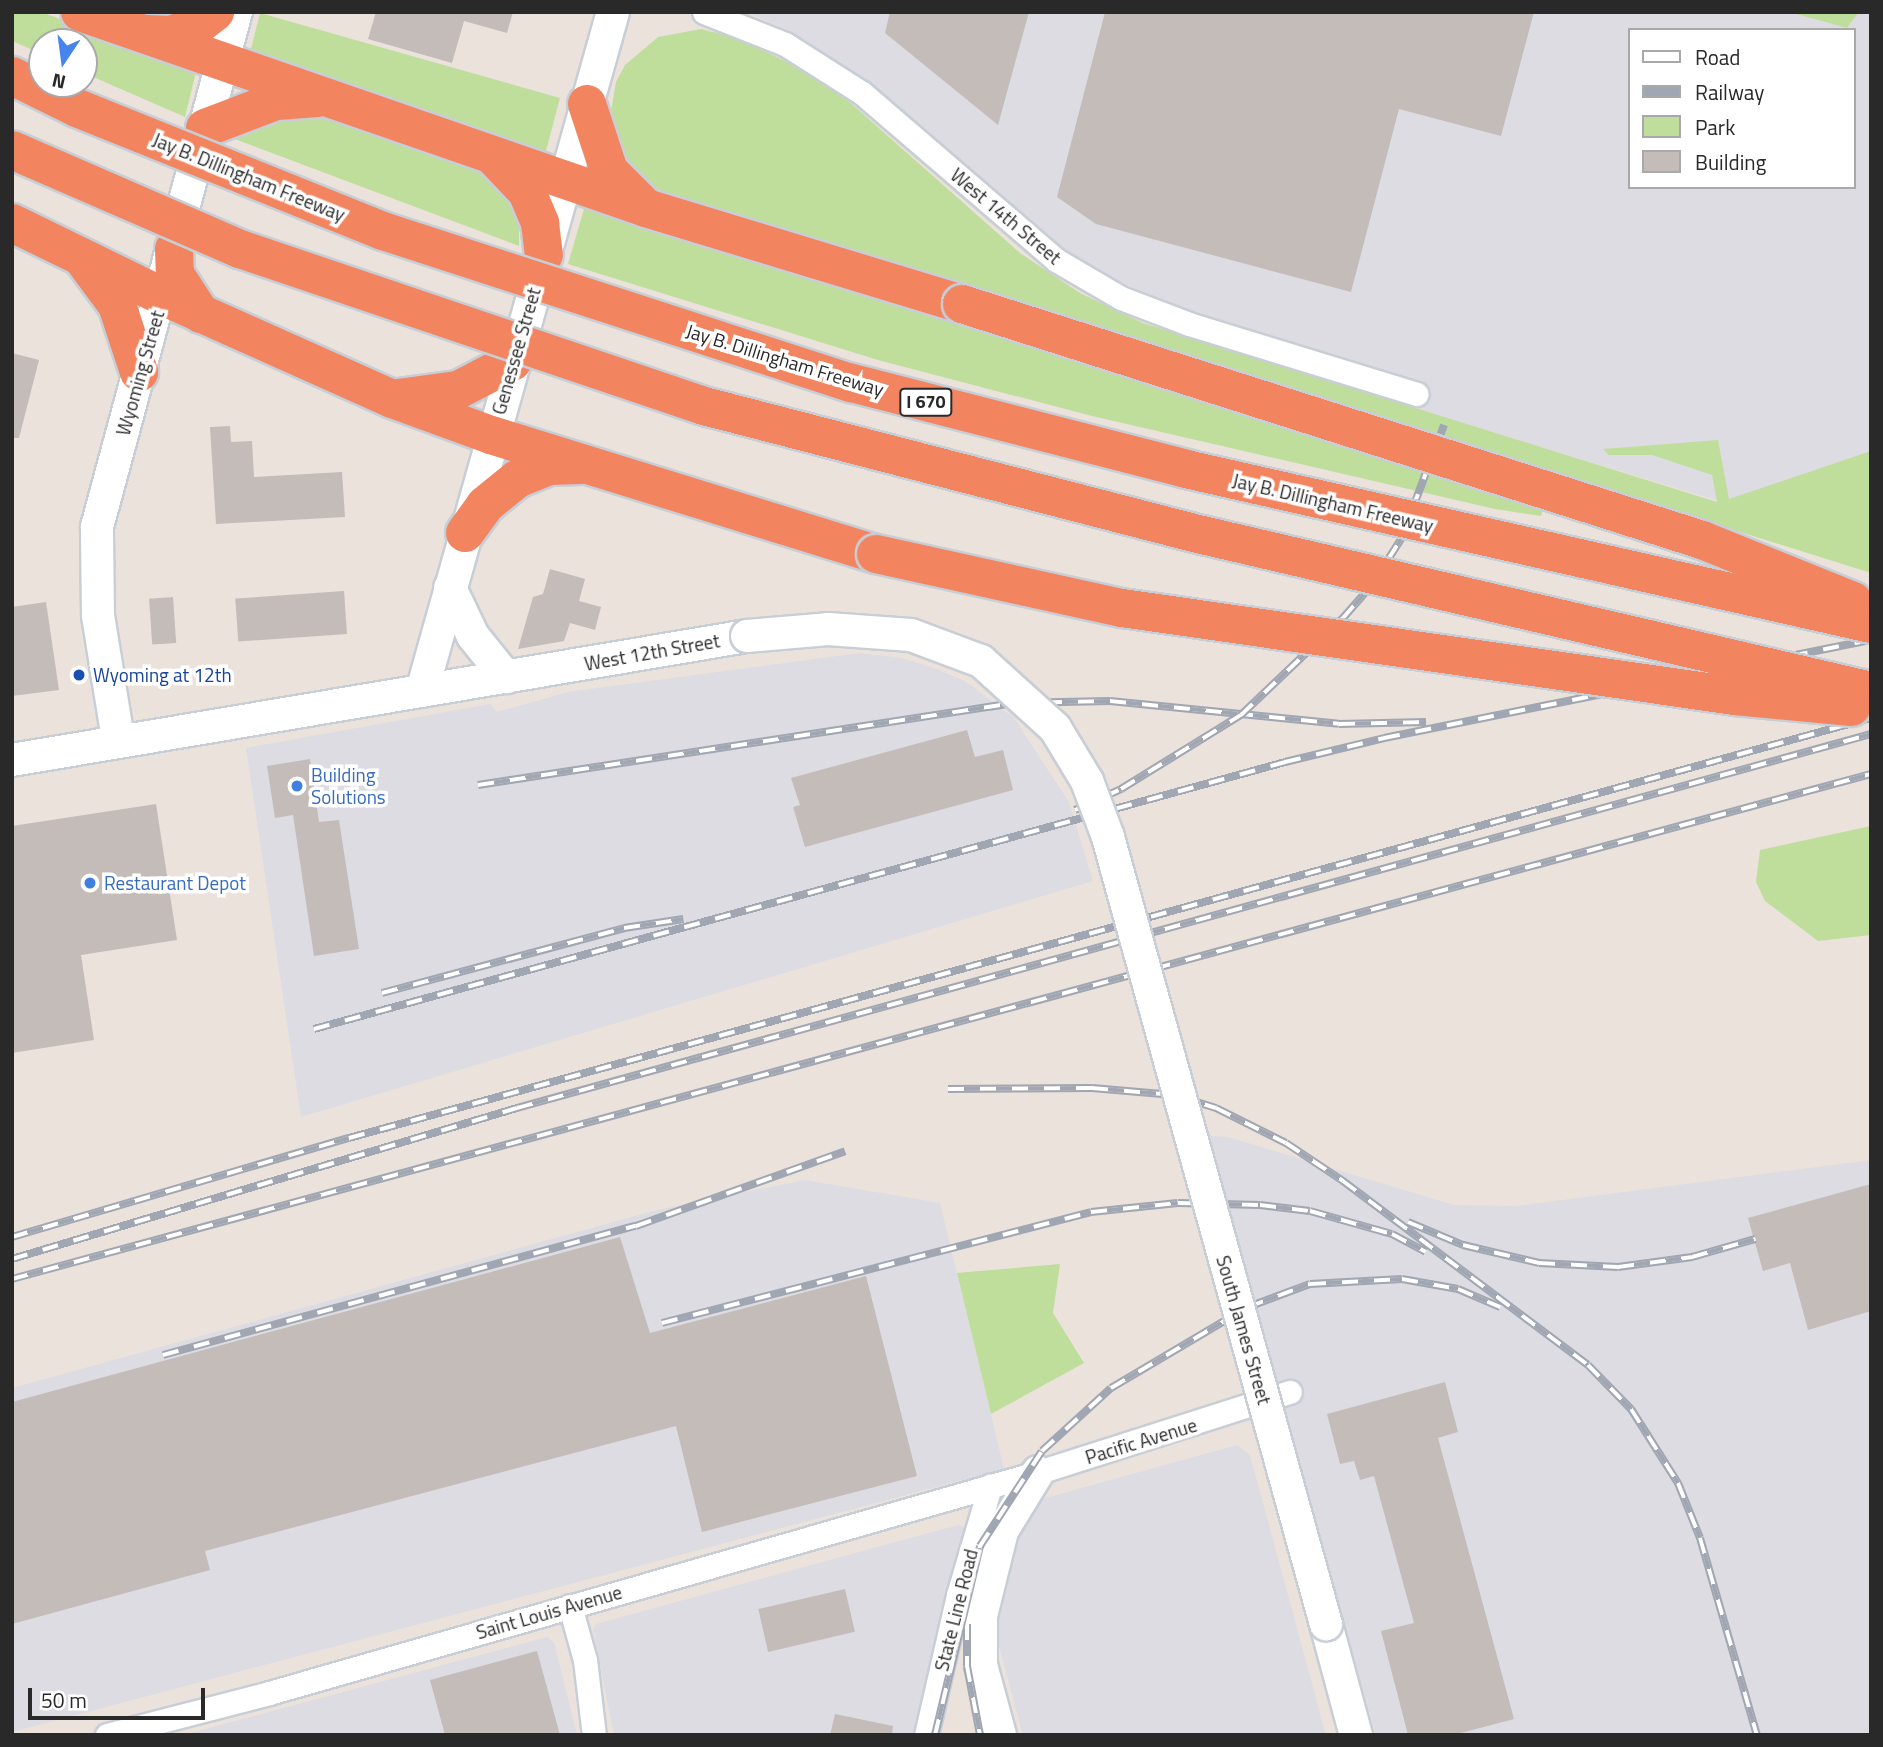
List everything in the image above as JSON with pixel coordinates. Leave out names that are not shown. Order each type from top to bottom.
[{"type":"highway","points":[[80,12],[324,98],[566,178],[646,208],[962,304],[1702,540],[1871,609]]},
{"type":"highway","points":[[142,34],[171,35],[201,23],[215,12]]},
{"type":"highway","name":"Jay B. Dillingham Freeway","points":[[12,76],[77,108],[383,231],[852,383],[1186,469],[1871,624]]},
{"type":"highway","points":[[205,128],[276,101],[324,98]]},
{"type":"highway","points":[[587,104],[609,171],[646,208]]},
{"type":"highway","points":[[12,150],[240,249],[704,406],[1198,534],[1871,691]]},
{"type":"highway","points":[[490,153],[527,192],[540,223],[544,255]]},
{"type":"highway","points":[[12,223],[162,296],[392,399],[491,435],[876,554],[1122,608],[1722,694],[1871,708]]},
{"type":"highway","points":[[174,249],[176,274],[185,295],[201,314]]},
{"type":"highway","points":[[82,258],[117,305],[139,372]]},
{"type":"highway","points":[[392,399],[458,390],[512,362]]},
{"type":"highway","points":[[465,533],[485,505],[516,479],[549,466],[588,464]]},
{"type":"main road","name":"Wyoming Street","points":[[118,739],[98,615],[97,527],[162,296],[236,12]]},
{"type":"main road","name":"Genessee Street","points":[[422,691],[491,435],[613,12]]},
{"type":"main road","points":[[450,588],[473,636],[506,677]]},
{"type":"main road","name":"West 12th Street","points":[[12,760],[118,739],[747,636],[828,629],[911,635],[981,661],[1055,728],[1087,781],[1132,925]]},
{"type":"main road","name":"South James Street","points":[[1132,925],[1356,1735]]},
{"type":"main road","points":[[1000,1735],[981,1665],[981,1616],[1002,1531],[1038,1472]]},
{"type":"street","name":"West 14th Street","points":[[704,12],[785,44],[862,93],[1056,260],[1121,298],[1189,324],[1416,394]]},
{"type":"street","name":"Pacific Avenue","points":[[990,1486],[1290,1392]]},
{"type":"street","name":"Saint Louis Avenue","points":[[107,1735],[990,1486]]},
{"type":"street","name":"State Line Road","points":[[926,1735],[958,1595],[990,1486]]},
{"type":"street","points":[[570,1606],[584,1660],[594,1735]]},
{"type":"shaded area","points":[[746,12],[1871,12],[1871,547],[1418,410],[1425,383],[1203,316],[1101,274],[1038,232],[865,80],[795,33]]},
{"type":"shaded area","points":[[860,653],[902,658],[965,681],[1014,718],[1069,802],[1093,881],[301,1117],[246,748],[490,704],[497,712],[568,692]]},
{"type":"shaded area","points":[[1200,1135],[1228,1137],[1454,1205],[1516,1206],[1871,1160],[1871,1735],[1376,1735]]},
{"type":"shaded area","points":[[805,1180],[940,1203],[1004,1469],[12,1732],[12,1388],[657,1210]]},
{"type":"shaded area","points":[[1237,1445],[1250,1455],[1326,1735],[1023,1735],[993,1624],[1024,1504]]},
{"type":"shaded area","points":[[958,1525],[964,1527],[964,1538],[920,1735],[614,1735],[593,1630],[596,1624]]},
{"type":"shaded area","points":[[547,1637],[554,1642],[577,1735],[183,1735]]},
{"type":"green space","points":[[12,12],[41,12],[85,28],[28,28],[28,48],[12,41]]},
{"type":"green space","points":[[1789,12],[1859,12],[1847,28]]},
{"type":"green space","points":[[260,13],[560,98],[546,151],[543,155],[250,53]]},
{"type":"green space","points":[[701,29],[738,38],[809,73],[845,98],[1020,253],[1080,293],[1143,323],[1717,502],[1712,475],[1652,455],[1609,455],[1603,449],[1718,440],[1729,499],[1871,451],[1871,573],[654,191],[630,172],[610,117],[616,82],[625,65],[658,37]]},
{"type":"green space","points":[[98,33],[192,67],[195,76],[185,117],[98,79]]},
{"type":"green space","points":[[302,109],[473,162],[500,181],[519,217],[519,246],[235,139],[252,123]]},
{"type":"green space","points":[[586,202],[1543,509],[1541,516],[1495,509],[1092,416],[878,360],[568,264]]},
{"type":"green space","points":[[1871,826],[1871,935],[1818,941],[1765,901],[1756,882],[1760,850]]},
{"type":"green space","points":[[1060,1264],[1053,1313],[1084,1363],[991,1414],[957,1273]]},
{"type":"building","points":[[376,12],[513,12],[507,33],[464,21],[452,63],[368,39]]},
{"type":"building","points":[[890,12],[1029,12],[998,125],[885,33]]},
{"type":"building","points":[[1105,12],[1534,12],[1501,136],[1399,109],[1351,292],[1096,224],[1057,197]]},
{"type":"building","points":[[12,353],[39,360],[19,438],[12,438]]},
{"type":"building","points":[[230,426],[231,442],[252,441],[254,477],[342,472],[345,517],[216,524],[210,427]]},
{"type":"building","points":[[550,569],[585,579],[579,601],[601,607],[595,630],[570,623],[564,641],[518,649],[533,597],[543,594]]},
{"type":"building","points":[[344,591],[347,634],[238,641],[235,599]]},
{"type":"building","points":[[173,597],[176,643],[152,645],[149,599]]},
{"type":"building","points":[[46,602],[59,690],[12,696],[12,607]]},
{"type":"building","points":[[967,730],[975,757],[1003,750],[1013,790],[805,847],[793,807],[800,805],[791,778]]},
{"type":"building","points":[[310,759],[319,822],[339,820],[359,949],[314,956],[293,815],[275,818],[267,766]]},
{"type":"building","name":"Restaurant Depot","points":[[156,804],[177,940],[81,955],[94,1040],[12,1053],[12,826]]},
{"type":"building","points":[[1871,1184],[1871,1311],[1808,1330],[1790,1263],[1763,1271],[1748,1218]]},
{"type":"building","points":[[620,1237],[650,1333],[866,1276],[917,1476],[702,1532],[676,1426],[205,1551],[210,1570],[12,1624],[12,1402]]},
{"type":"building","points":[[1445,1382],[1458,1432],[1438,1438],[1514,1719],[1453,1735],[1408,1735],[1381,1631],[1414,1623],[1374,1476],[1360,1480],[1354,1461],[1340,1464],[1327,1414]]},
{"type":"building","points":[[845,1589],[855,1632],[768,1652],[758,1609]]},
{"type":"building","points":[[537,1651],[560,1735],[445,1735],[430,1680]]},
{"type":"building","points":[[835,1714],[893,1726],[892,1735],[830,1735]]},
{"type":"railway","points":[[1075,810],[1121,789],[1241,715],[1343,618],[1371,586],[1401,539],[1444,425]]},
{"type":"railway","points":[[314,1029],[1285,762],[1384,738],[1871,640]]},
{"type":"railway","points":[[478,785],[1014,703],[1110,701],[1339,724],[1426,722]]},
{"type":"railway","points":[[12,1237],[349,1138],[1871,718]]},
{"type":"railway","points":[[12,1259],[517,1108],[1871,734]]},
{"type":"railway","points":[[12,1279],[1871,774]]},
{"type":"railway","points":[[382,993],[624,928],[683,919]]},
{"type":"railway","points":[[948,1089],[1092,1088],[1174,1095],[1216,1108],[1286,1143],[1343,1181],[1588,1365],[1631,1409],[1678,1483],[1700,1538],[1757,1735]]},
{"type":"railway","points":[[163,1355],[636,1226],[845,1151]]},
{"type":"railway","points":[[662,1323],[1091,1212],[1178,1203],[1260,1205],[1310,1211],[1392,1234],[1426,1252]]},
{"type":"railway","points":[[1408,1222],[1463,1245],[1539,1263],[1618,1267],[1692,1257],[1755,1239]]},
{"type":"railway","points":[[935,1735],[980,1546],[1042,1451],[1111,1388],[1248,1307],[1310,1284],[1402,1279],[1458,1289],[1500,1307]]},
{"type":"railway","points":[[967,1624],[967,1666],[980,1735]]},
{"type":"place","name":"Wyoming at 12th","points":[[79,675]]},
{"type":"place","name":"Building Solutions","points":[[297,786]]},
{"type":"place","name":"Restaurant Depot","points":[[90,883]]}]
